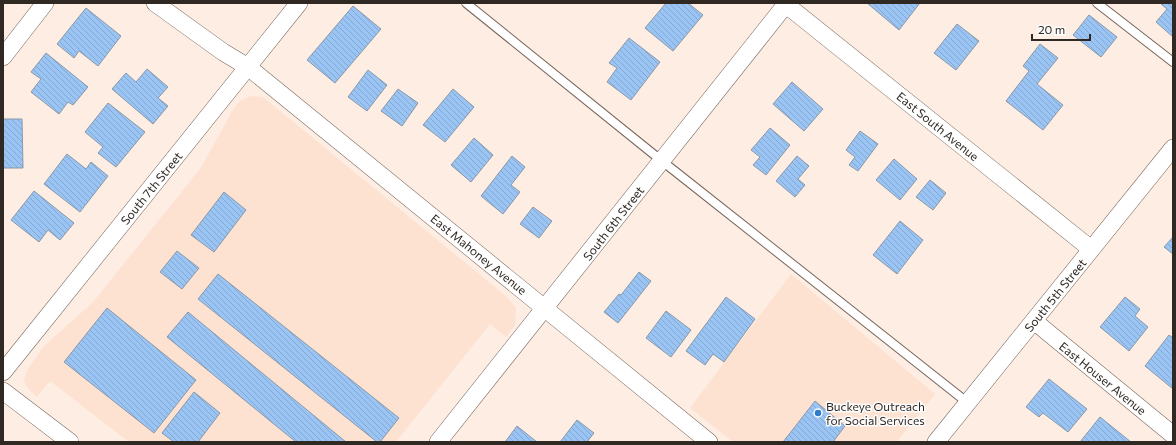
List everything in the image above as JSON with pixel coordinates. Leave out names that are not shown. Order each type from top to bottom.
[{"type":"street","points":[[3,56],[45,3]]},
{"type":"street","name":"East Mahoney Avenue","points":[[155,3],[223,52],[248,67],[710,442]]},
{"type":"street","name":"South 7th Street","points":[[3,372],[299,3]]},
{"type":"street","name":"South 6th Street","points":[[438,442],[786,4]]},
{"type":"street","name":"East South Avenue","points":[[786,4],[1091,249]]},
{"type":"street","name":"South 5th Street","points":[[936,442],[1173,149]]},
{"type":"street","name":"East Houser Avenue","points":[[1034,321],[1173,435]]},
{"type":"street","points":[[3,391],[70,442]]},
{"type":"lane","points":[[466,3],[662,161],[968,403]]},
{"type":"lane","points":[[1096,3],[1173,62]]},
{"type":"shaded area","points":[[251,96],[263,97],[507,297],[516,308],[515,325],[506,337],[490,324],[396,442],[129,442],[50,381],[37,397],[26,386],[24,379],[27,370],[43,347],[93,302],[200,169],[234,108],[240,101]]},
{"type":"shaded area","points":[[791,274],[935,394],[897,442],[733,442],[690,408]]},
{"type":"building","points":[[666,3],[688,3],[703,15],[673,51],[645,28]]},
{"type":"building","points":[[867,3],[920,3],[899,30]]},
{"type":"building","points":[[1173,3],[1173,37],[1156,22],[1167,9],[1161,4]]},
{"type":"building","points":[[353,6],[381,29],[335,83],[307,60]]},
{"type":"building","points":[[86,8],[121,36],[98,66],[79,51],[74,58],[57,44]]},
{"type":"building","points":[[1089,15],[1117,37],[1101,57],[1073,35]]},
{"type":"building","points":[[957,24],[979,41],[956,70],[934,53]]},
{"type":"building","points":[[629,38],[660,62],[631,100],[607,82],[617,68],[609,63]]},
{"type":"building","points":[[1040,44],[1058,58],[1037,84],[1063,105],[1043,130],[1006,101],[1029,71],[1023,66]]},
{"type":"building","points":[[46,53],[88,87],[73,105],[68,102],[59,114],[31,92],[41,79],[31,72]]},
{"type":"building","points":[[147,69],[168,87],[158,98],[168,106],[153,124],[112,89],[126,73],[136,82]]},
{"type":"building","points":[[368,70],[387,85],[367,111],[348,97]]},
{"type":"building","points":[[792,82],[823,109],[804,131],[773,104]]},
{"type":"building","points":[[398,89],[418,103],[402,126],[381,111]]},
{"type":"building","points":[[453,89],[474,107],[445,142],[423,125]]},
{"type":"building","points":[[108,103],[145,132],[116,167],[98,153],[103,147],[85,132]]},
{"type":"building","points":[[3,119],[22,119],[23,168],[3,168]]},
{"type":"building","points":[[770,128],[790,145],[766,175],[753,165],[760,157],[751,150]]},
{"type":"building","points":[[860,131],[878,144],[858,171],[849,165],[855,157],[846,150]]},
{"type":"building","points":[[474,138],[493,155],[471,182],[451,165]]},
{"type":"building","points":[[67,154],[86,169],[91,162],[108,176],[80,212],[44,184]]},
{"type":"building","points":[[512,156],[525,167],[511,185],[520,192],[503,214],[481,196]]},
{"type":"building","points":[[797,156],[809,166],[798,179],[805,185],[795,197],[776,181]]},
{"type":"building","points":[[894,159],[917,179],[900,200],[876,180]]},
{"type":"building","points":[[930,180],[946,193],[933,210],[916,197]]},
{"type":"building","points":[[34,191],[74,223],[60,240],[48,230],[39,242],[11,220]]},
{"type":"building","points":[[224,192],[246,210],[214,252],[191,235]]},
{"type":"building","points":[[533,207],[552,221],[539,238],[520,224]]},
{"type":"building","points":[[900,221],[923,240],[897,274],[873,255]]},
{"type":"building","points":[[1173,237],[1173,254],[1164,247]]},
{"type":"building","points":[[177,251],[199,268],[182,289],[160,272]]},
{"type":"building","points":[[639,272],[651,281],[618,323],[604,312],[619,294],[621,295]]},
{"type":"building","points":[[218,274],[399,418],[380,442],[377,442],[198,299]]},
{"type":"building","points":[[726,297],[755,319],[724,362],[713,354],[705,365],[686,351]]},
{"type":"building","points":[[1125,297],[1140,309],[1135,316],[1148,327],[1129,351],[1100,327]]},
{"type":"building","points":[[107,308],[196,380],[154,433],[64,362]]},
{"type":"building","points":[[666,311],[691,330],[671,357],[646,338]]},
{"type":"building","points":[[188,312],[346,442],[296,442],[167,337]]},
{"type":"building","points":[[1169,335],[1173,338],[1173,389],[1145,366]]},
{"type":"building","points":[[1049,379],[1087,409],[1068,432],[1043,413],[1039,417],[1026,407]]},
{"type":"building","points":[[194,392],[220,413],[198,442],[174,442],[162,433]]},
{"type":"building","name":"Buckeye Outreach for Social Services","points":[[815,401],[845,426],[833,442],[783,442]]},
{"type":"building","points":[[1100,417],[1131,442],[1080,442]]},
{"type":"building","points":[[577,420],[594,433],[587,442],[560,442]]},
{"type":"building","points":[[517,426],[537,442],[505,442]]},
{"type":"place","name":"Buckeye Outreach for Social Services","points":[[818,413]]}]
